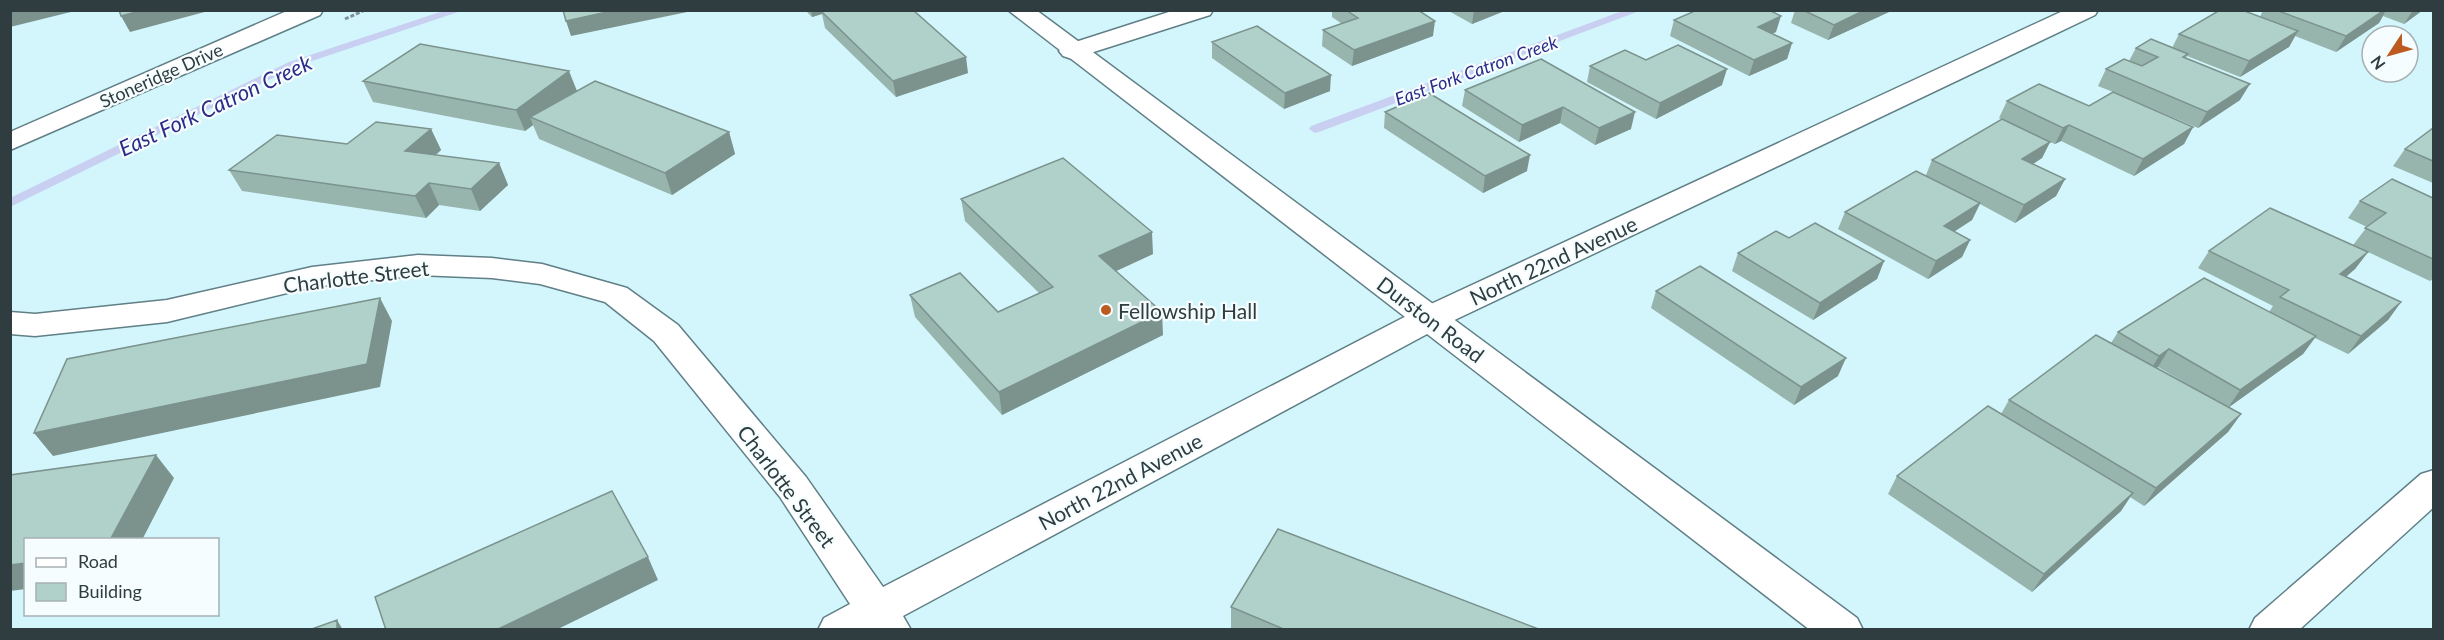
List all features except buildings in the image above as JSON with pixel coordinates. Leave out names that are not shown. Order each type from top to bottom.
[{"type":"street","name":"Stoneridge Drive","points":[[10,142],[311,10]]},
{"type":"street","name":"Durston Road","points":[[1020,10],[1842,630]]},
{"type":"street","points":[[1072,51],[1201,10]]},
{"type":"street","name":"North 22nd Avenue","points":[[839,630],[883,620],[1430,318],[2086,10]]},
{"type":"street","name":"Charlotte Street","points":[[10,323],[35,325],[167,311],[312,277],[418,265],[492,268],[542,274],[616,294],[666,333],[793,487],[883,620]]},
{"type":"street","points":[[2270,630],[2433,484]]},
{"type":"waterway","name":"East Fork Catron Creek","points":[[10,203],[293,64],[459,10]]},
{"type":"waterway","name":"East Fork Catron Creek","points":[[1315,129],[1637,10]]},
{"type":"place","name":"Fellowship Hall","points":[[1106,310]]}]
